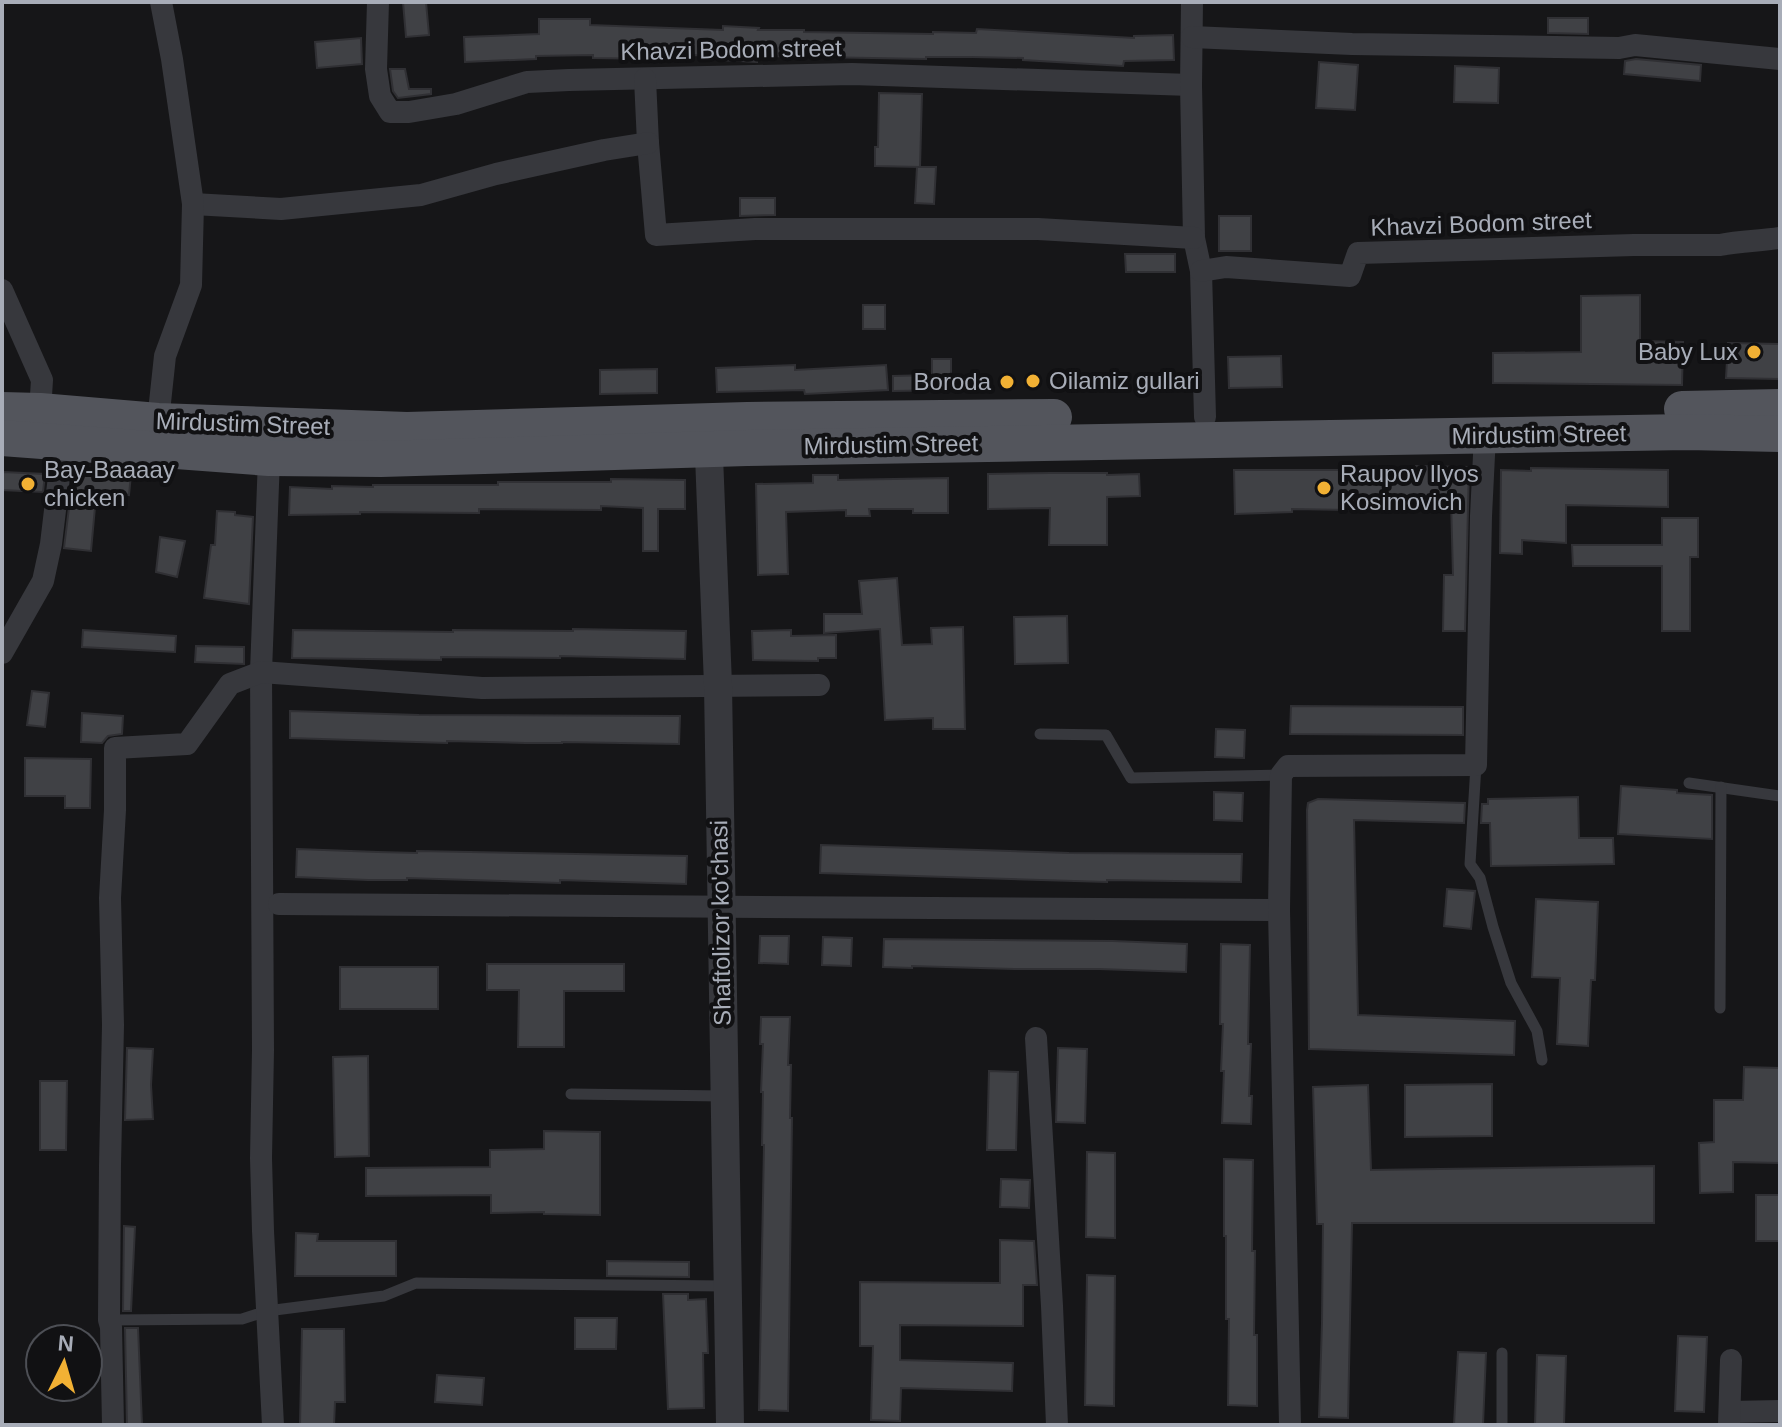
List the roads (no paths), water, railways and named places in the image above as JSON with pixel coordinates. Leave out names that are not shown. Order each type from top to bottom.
[{"type":"main road","name":"Mirdustim Street","points":[[2,410],[47,432],[269,458],[381,459],[708,435],[1205,417],[1780,407]]},
{"type":"main road","name":"Mirdustim Street","points":[[2,438],[158,421],[271,427],[708,435],[1780,434]]},
{"type":"street","points":[[158,421],[165,356],[191,285],[193,204],[161,2]]},
{"type":"street","name":"Khavzi Bodom street","points":[[378,2],[376,69],[380,96],[390,112],[456,104],[527,82],[852,74],[1191,85]]},
{"type":"street","points":[[1192,2],[1194,238],[1201,271],[1205,417]]},
{"type":"street","points":[[1192,37],[1383,44],[1619,48],[1635,45],[1780,59]]},
{"type":"street","points":[[645,79],[656,235],[755,229],[1038,229],[1194,238]]},
{"type":"street","points":[[193,204],[281,209],[421,195],[496,174],[648,143]]},
{"type":"street","name":"Khavzi Bodom street","points":[[1201,271],[1226,267],[1350,276],[1358,253],[1720,245],[1780,238]]},
{"type":"street","points":[[2,290],[42,380],[51,544],[43,581],[2,653]]},
{"type":"street","name":"Shaftolizor ko'chasi","points":[[708,435],[718,685],[730,1425]]},
{"type":"street","points":[[1290,1425],[1279,910],[1281,775],[1288,766],[1476,765],[1485,435]]},
{"type":"street","points":[[269,458],[261,672],[261,1158],[273,1425]]},
{"type":"street","points":[[113,1425],[109,1320],[113,1025],[110,898],[115,748],[187,744],[230,684],[261,672],[482,688],[819,685]]},
{"type":"street","points":[[279,904],[1279,910]]},
{"type":"street","points":[[1036,1038],[1057,1425]]},
{"type":"street","points":[[1731,1360],[1730,1418],[1780,1411]]},
{"type":"lane","points":[[1040,734],[1106,735],[1131,778],[1281,775]]},
{"type":"lane","points":[[1476,765],[1470,864],[1480,878],[1511,983],[1537,1031],[1542,1060]]},
{"type":"lane","points":[[1689,783],[1780,796]]},
{"type":"lane","points":[[1720,1008],[1721,787]]},
{"type":"lane","points":[[571,1094],[724,1096]]},
{"type":"lane","points":[[109,1320],[242,1319],[267,1311],[384,1296],[416,1283],[727,1286]]},
{"type":"lane","points":[[1502,1353],[1502,1425]]},
{"type":"place","name":"Baby Lux","points":[[1754,352]]},
{"type":"place","name":"Oilamiz gullari","points":[[1033,381]]},
{"type":"place","name":"Boroda","points":[[1007,382]]},
{"type":"place","name":"Bay-Baaaay chicken","points":[[28,484]]},
{"type":"place","name":"Raupov Ilyos Kosimovich","points":[[1324,488]]}]
